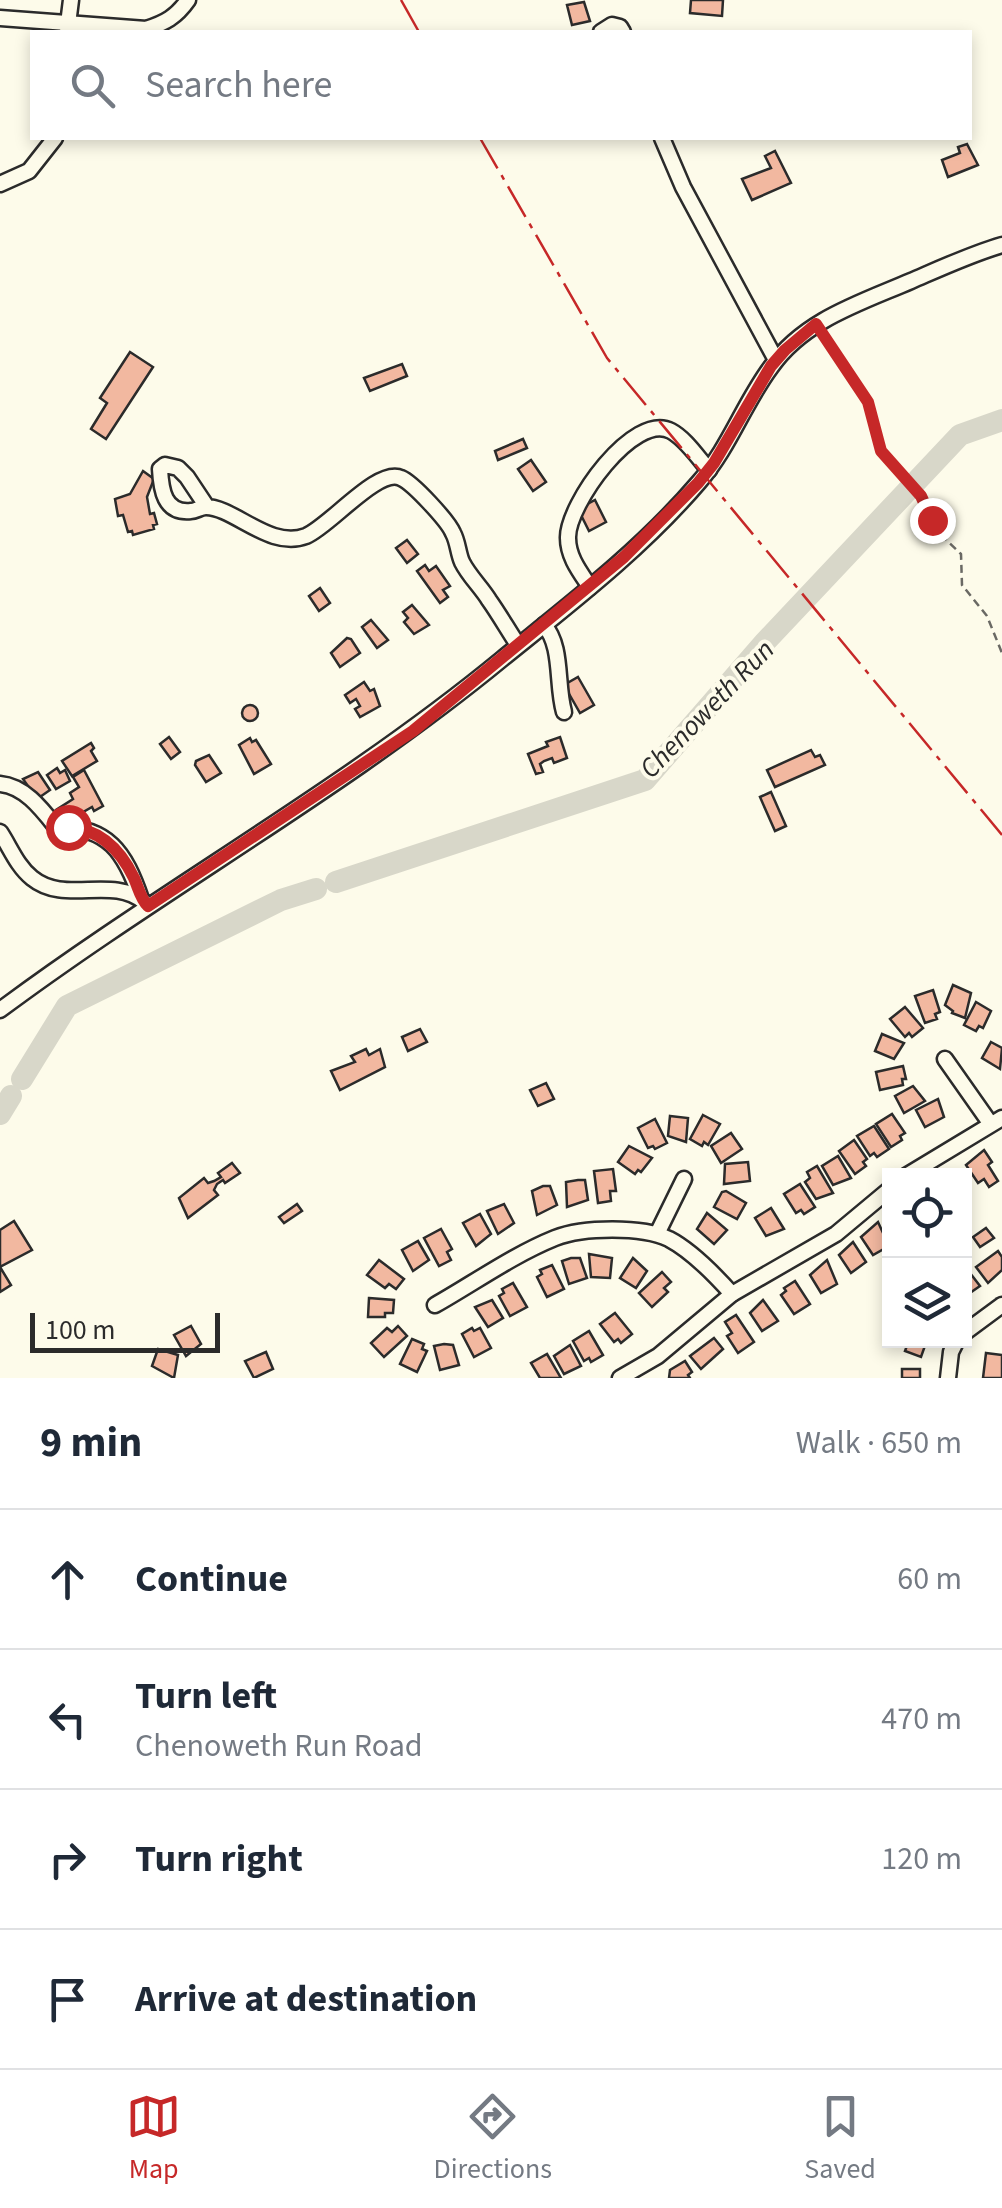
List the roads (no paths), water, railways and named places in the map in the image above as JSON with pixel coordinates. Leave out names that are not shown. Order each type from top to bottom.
[{"type":"street","points":[[67,28],[71,0]]},
{"type":"street","points":[[0,18],[67,28],[146,29],[178,14],[188,0]]},
{"type":"street","points":[[0,184],[29,171],[53,140]]},
{"type":"street","points":[[663,140],[683,187],[776,360]]},
{"type":"street","points":[[0,1010],[144,903],[413,731],[590,587],[709,470],[776,360],[816,324],[1002,245]]},
{"type":"street","points":[[590,587],[569,550],[567,534],[583,491],[621,450],[640,433],[658,428],[670,430],[709,470]]},
{"type":"street","points":[[207,506],[264,532],[293,540],[311,534],[357,500],[376,480],[402,478],[448,523],[456,536],[463,564],[518,645]]},
{"type":"street","points":[[544,624],[554,642],[564,712]]},
{"type":"street","points":[[0,784],[25,792],[56,827],[88,828],[103,837],[134,879],[144,903]]},
{"type":"street","points":[[0,832],[24,869],[49,888],[68,892],[114,890],[144,903]]},
{"type":"street","points":[[919,1168],[996,1120],[945,1060]]},
{"type":"street","points":[[656,1234],[684,1179]]},
{"type":"street","points":[[620,1378],[658,1356],[732,1294],[836,1234],[882,1196]]},
{"type":"street","points":[[434,1305],[556,1238],[593,1230],[656,1234],[688,1252],[732,1294]]},
{"type":"street","points":[[972,1327],[1002,1305]]},
{"type":"street","points":[[948,1378],[953,1348]]},
{"type":"waterway","name":"Chenoweth Run","points":[[336,882],[645,780],[765,642],[960,435],[1002,420]]},
{"type":"waterway","name":"Chenoweth Run","points":[[22,1079],[67,1006],[281,900],[316,889]]},
{"type":"waterway","name":"Chenoweth Run","points":[[0,1114],[11,1096]]}]
